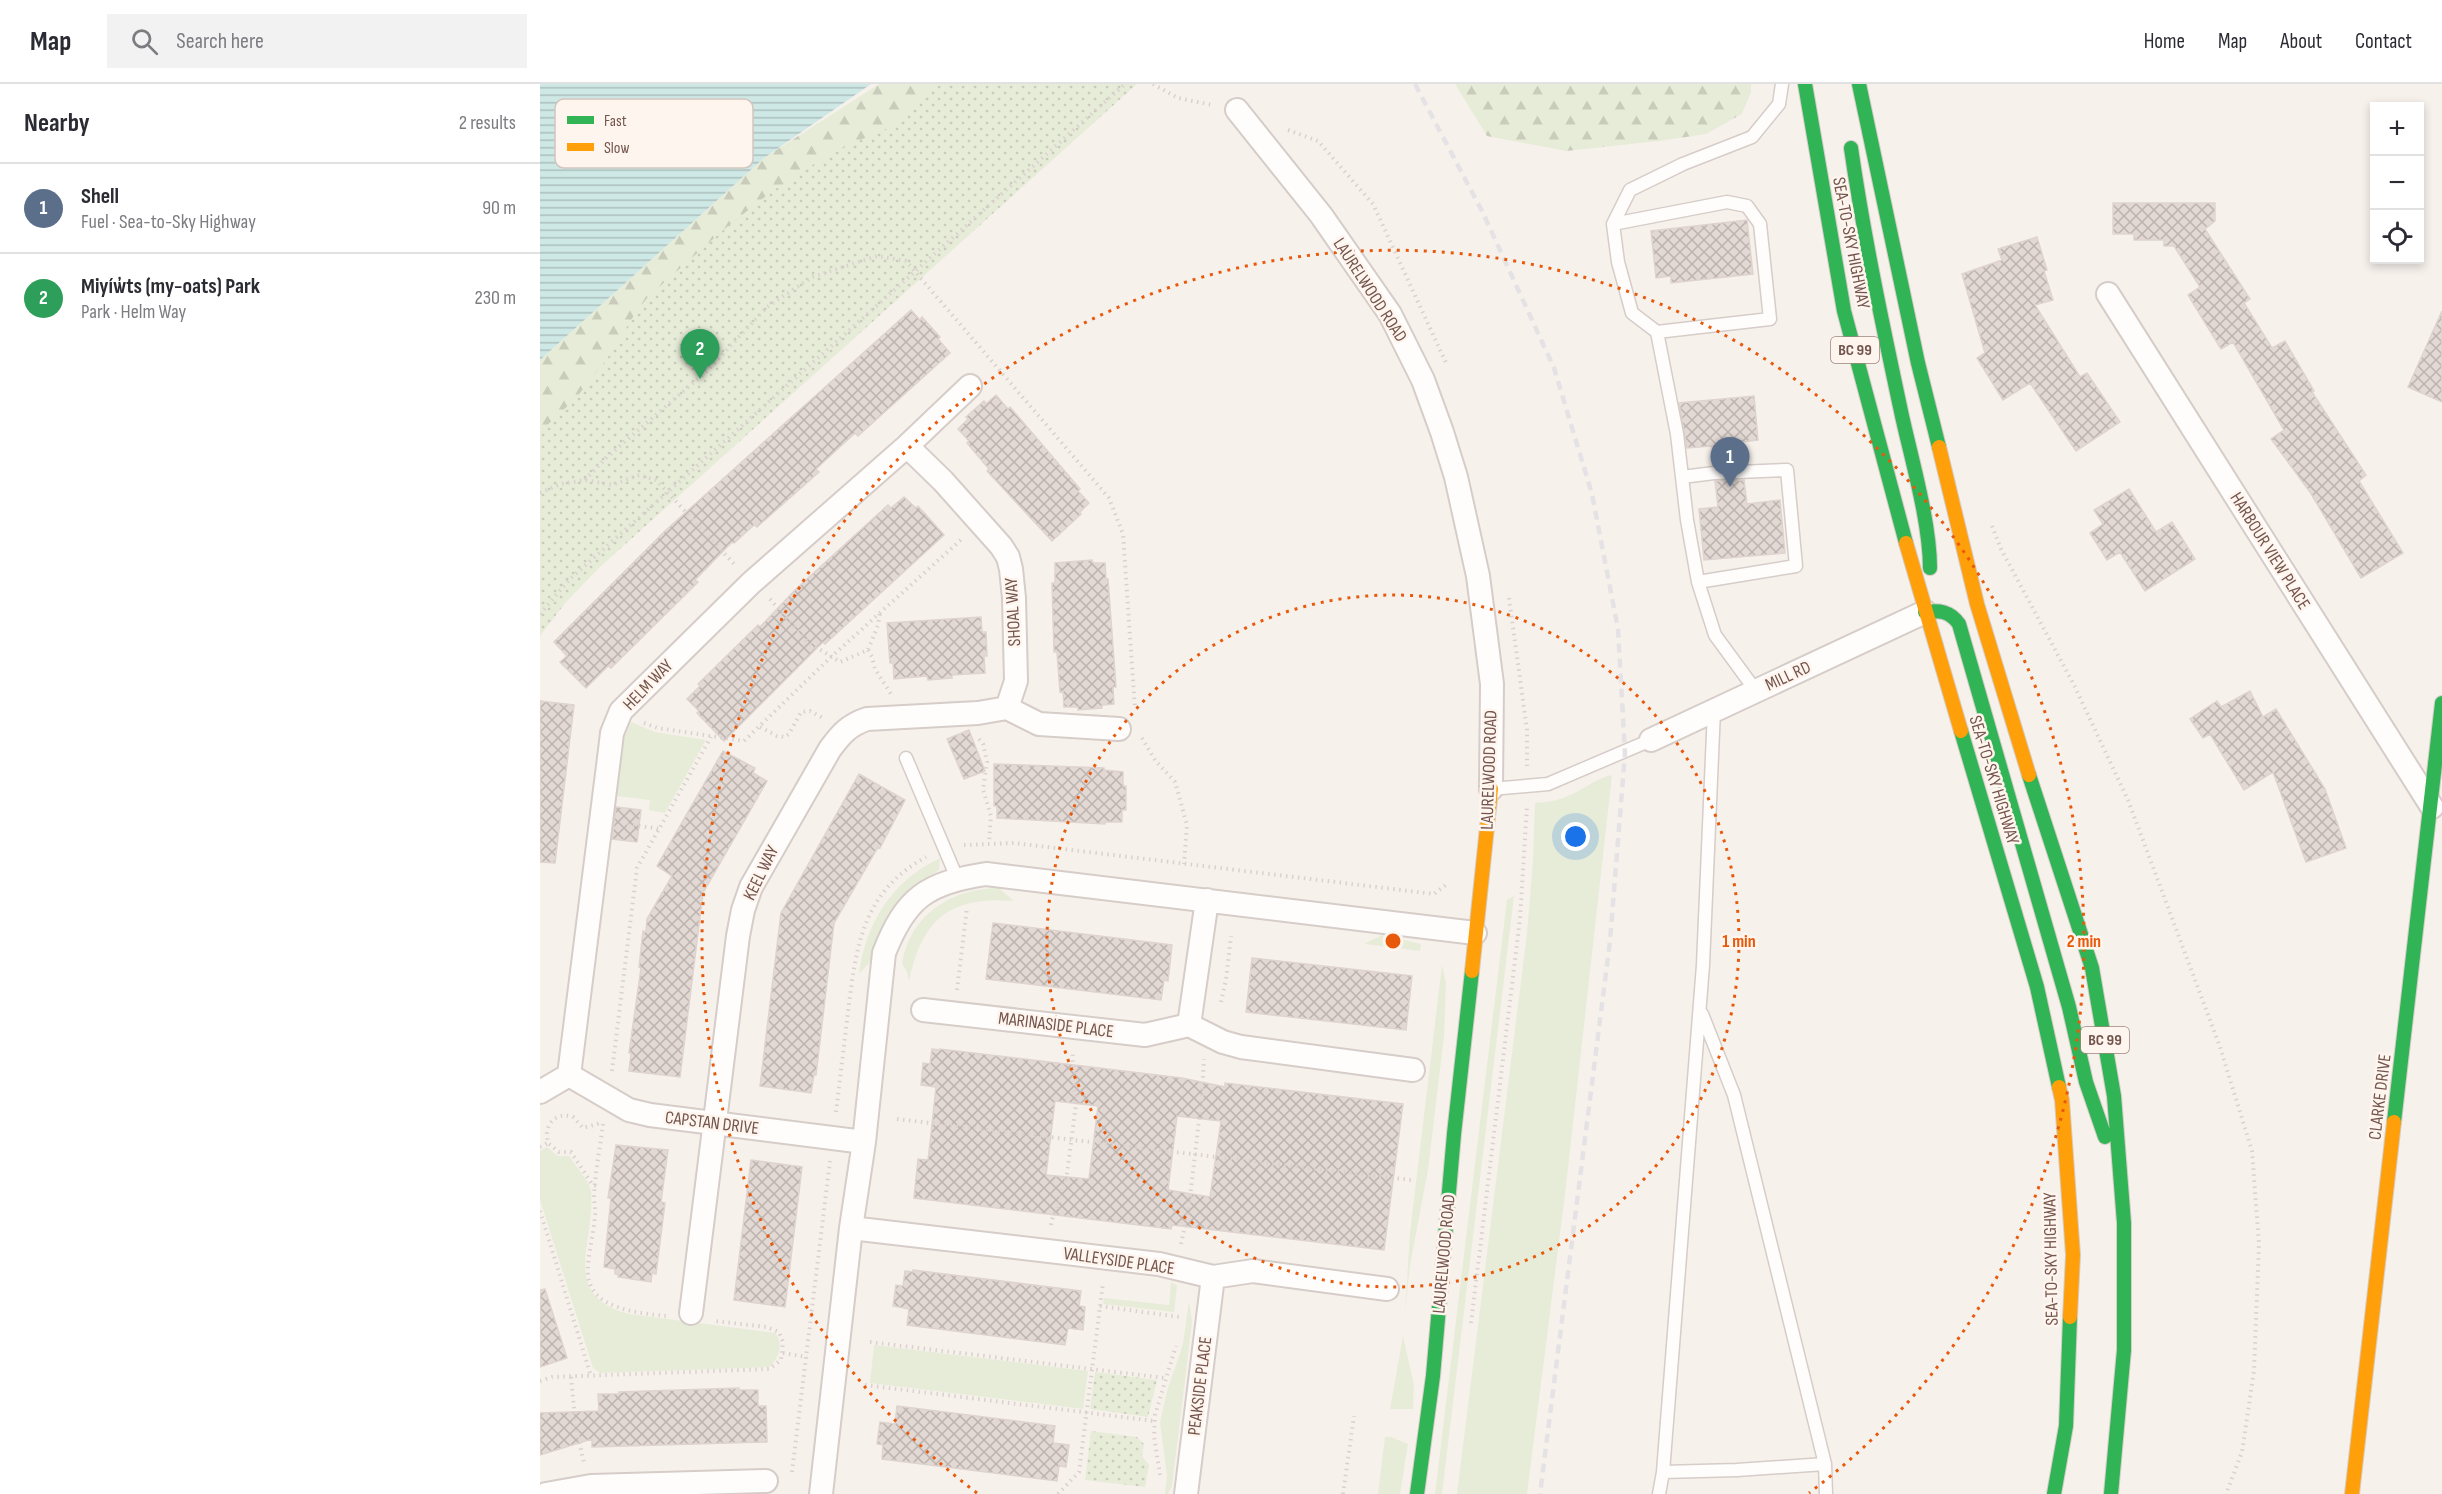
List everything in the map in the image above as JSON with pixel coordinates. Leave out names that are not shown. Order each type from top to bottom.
[{"type":"main road","name":"SEA-TO-SKY HIGHWAY","points":[[1804,84],[1844,311],[1924,612],[2037,987],[2062,1100],[2073,1255],[2066,1426],[2055,1494]]},
{"type":"main road","points":[[1849,84],[1849,105]]},
{"type":"main road","name":"SEA-TO-SKY HIGHWAY","points":[[1859,84],[1918,363],[1977,604],[2048,837],[2092,968],[2114,1096],[2124,1223],[2124,1350],[2111,1494]]},
{"type":"main road","points":[[1850,138],[1869,266],[1916,472],[1930,555],[1930,581],[1924,612],[1939,610],[1948,613],[1955,617],[1959,624],[2069,1007],[2086,1082],[2121,1178]]},
{"type":"main road","name":"CLARKE DRIVE","points":[[2352,1494],[2442,704]]},
{"type":"main road","name":"LAURELWOOD ROAD","points":[[1417,1494],[1433,1376],[1454,1134],[1470,1005],[1491,789]]},
{"type":"street","name":"LAURELWOOD ROAD","points":[[1237,110],[1321,214],[1390,314],[1423,380],[1456,477],[1478,576],[1492,684],[1491,789]]},
{"type":"street","name":"HARBOUR VIEW PLACE","points":[[2108,294],[2432,807]]},
{"type":"street","name":"HELM WAY","points":[[569,1075],[609,750],[617,718],[630,701],[751,582],[907,446],[970,386]]},
{"type":"street","name":"SHOAL WAY","points":[[907,446],[943,481],[1001,546],[1008,557],[1014,598],[1016,681],[1006,708]]},
{"type":"street","name":"MILL RD","points":[[1651,740],[1924,612]]},
{"type":"street","points":[[1006,708],[1039,724],[1119,729]]},
{"type":"street","name":"KEEL WAY","points":[[691,1317],[738,936],[743,910],[756,878],[830,749],[844,731],[854,723],[867,719],[978,713],[1006,708]]},
{"type":"street","points":[[826,1493],[851,1228],[864,1142],[884,953],[895,926],[912,903],[933,888],[957,878],[986,874],[1476,933]]},
{"type":"street","points":[[1207,900],[1190,1025],[1223,1042],[1241,1047],[1413,1070]]},
{"type":"street","name":"MARINASIDE PLACE","points":[[923,1010],[1146,1035],[1190,1025]]},
{"type":"street","points":[[540,1092],[569,1075]]},
{"type":"street","name":"CAPSTAN DRIVE","points":[[569,1075],[629,1110],[650,1115],[864,1142]]},
{"type":"street","name":"VALLEYSIDE PLACE","points":[[851,1228],[1159,1264],[1213,1277],[1253,1271],[1387,1289]]},
{"type":"street","name":"PEAKSIDE PLACE","points":[[1186,1494],[1213,1277]]},
{"type":"street","points":[[546,1494],[591,1486],[766,1481]]},
{"type":"lane","points":[[1613,224],[1727,202],[1747,206],[1760,224],[1770,319],[1657,332],[1632,314],[1618,262],[1613,224],[1630,190],[1683,164],[1752,137],[1779,105],[1782,84]]},
{"type":"lane","points":[[1657,332],[1677,434],[1687,520],[1698,582],[1715,635],[1756,691]]},
{"type":"lane","points":[[1682,477],[1714,473],[1787,470],[1796,566],[1698,582]]},
{"type":"lane","points":[[1659,1494],[1663,1472],[1700,1010],[1714,710]]},
{"type":"lane","points":[[1491,789],[1548,784],[1651,740]]},
{"type":"lane","points":[[906,758],[957,878]]},
{"type":"lane","points":[[1700,1010],[1734,1095],[1826,1464],[1826,1494]]},
{"type":"lane","points":[[1663,1472],[1826,1464]]},
{"type":"path","points":[[540,614],[569,580],[1125,84]]},
{"type":"path","points":[[1153,84],[1178,98],[1237,110]]},
{"type":"path","points":[[540,493],[560,484],[585,480],[612,485],[639,475],[656,480],[751,582],[789,618],[808,642],[840,662],[868,650],[880,613]]},
{"type":"path","points":[[1989,519],[2001,549],[2074,685],[2128,800],[2220,1047],[2252,1151],[2259,1244],[2254,1371],[2242,1452],[2226,1494]]},
{"type":"path","points":[[640,722],[657,728],[744,741],[831,657],[969,532]]},
{"type":"path","points":[[868,650],[875,669],[892,696]]},
{"type":"path","points":[[759,727],[777,736],[785,737],[801,712],[810,711],[828,721]]},
{"type":"path","points":[[974,733],[983,744],[987,762],[983,790],[991,816],[989,842]]},
{"type":"path","points":[[612,1074],[637,868],[711,737]]},
{"type":"path","points":[[626,824],[660,829]]},
{"type":"path","points":[[956,1000],[967,908]]},
{"type":"path","points":[[1220,1005],[1226,980],[1231,933]]},
{"type":"path","points":[[1050,1229],[1052,1213],[1059,1201],[1062,1185],[1066,1181],[1077,1097],[1073,1091],[1075,1071],[1071,1065],[1074,1041]]},
{"type":"path","points":[[1181,1247],[1189,1206],[1204,1056]]},
{"type":"path","points":[[540,1381],[552,1377],[769,1369],[779,1364],[783,1353],[782,1336],[774,1330],[691,1317],[630,1311],[605,1301],[592,1287],[588,1275],[604,1122],[583,1128],[573,1117],[561,1116],[551,1122],[548,1127],[548,1143]]},
{"type":"path","points":[[897,1119],[1411,1180]]},
{"type":"path","points":[[540,1120],[548,1127]]},
{"type":"path","points":[[540,1147],[548,1143]]},
{"type":"path","points":[[548,1143],[559,1152],[571,1152],[592,1184],[596,1186]]},
{"type":"path","points":[[540,1211],[591,1376]]},
{"type":"path","points":[[1058,1494],[1079,1472],[1104,1271]]},
{"type":"path","points":[[1100,1306],[1180,1317]]},
{"type":"path","points":[[1180,1325],[1181,1308]]},
{"type":"path","points":[[870,1342],[1166,1378]]},
{"type":"path","points":[[1160,1484],[1154,1436],[1155,1421],[1177,1342]]},
{"type":"path","points":[[783,1353],[814,1357]]},
{"type":"path","points":[[571,1377],[576,1428],[586,1473]]},
{"type":"path","points":[[865,1385],[1155,1421]]},
{"type":"path","points":[[1342,1494],[1354,1416]]},
{"type":"green space","points":[[879,84],[966,84],[540,471],[540,360],[764,158]]},
{"type":"green space","points":[[936,84],[1137,84],[600,567],[566,602],[540,636],[540,432],[576,398],[606,360],[638,309],[649,296],[722,231],[771,192],[837,150],[900,123]]},
{"type":"green space","points":[[1455,84],[1751,84],[1751,92],[1742,114],[1706,134],[1566,151],[1487,136]]},
{"type":"green space","points":[[631,722],[655,732],[706,740],[665,813],[649,810],[650,800],[617,796],[623,741]]},
{"type":"green space","points":[[1612,775],[1566,1186],[1527,1494],[1457,1494],[1527,933],[1535,803],[1564,798]]},
{"type":"green space","points":[[940,858],[939,870],[912,888],[893,909],[878,935],[872,960],[859,974],[868,937],[884,905],[908,879],[923,867]]},
{"type":"green space","points":[[999,888],[1014,901],[992,900],[956,908],[942,916],[931,927],[922,942],[909,981],[902,963],[914,931],[924,918],[936,907],[950,899],[982,889]]},
{"type":"green space","points":[[1514,896],[1442,1494],[1435,1494],[1507,900]]},
{"type":"green space","points":[[1382,935],[1421,944],[1420,951],[1364,944]]},
{"type":"green space","points":[[1442,965],[1446,983],[1444,1036],[1428,1170],[1410,1265],[1405,1314],[1410,1233]]},
{"type":"green space","points":[[547,1147],[558,1156],[569,1156],[591,1191],[585,1265],[587,1280],[594,1294],[607,1305],[629,1314],[775,1333],[780,1346],[778,1355],[772,1364],[769,1367],[600,1373],[593,1368],[540,1200],[540,1151]]},
{"type":"green space","points":[[1171,1282],[1177,1285],[1174,1312],[1103,1304],[1104,1298],[1169,1305]]},
{"type":"green space","points":[[1189,1301],[1192,1322],[1172,1486],[1168,1494],[1165,1494],[1167,1475],[1160,1423],[1167,1391],[1183,1344]]},
{"type":"green space","points":[[1403,1336],[1414,1385],[1413,1409],[1390,1409]]},
{"type":"green space","points":[[874,1345],[1088,1371],[1083,1409],[870,1383]]},
{"type":"green space","points":[[1095,1372],[1157,1380],[1148,1417],[1090,1409]]},
{"type":"green space","points":[[1091,1431],[1137,1437],[1144,1444],[1142,1456],[1149,1465],[1145,1487],[1085,1480]]},
{"type":"green space","points":[[1385,1437],[1408,1444],[1400,1494],[1378,1494]]},
{"type":"water","points":[[540,84],[871,84],[753,168],[753,99],[555,99],[555,168],[753,168],[540,360]]},
{"type":"building","points":[[2113,203],[2215,203],[2215,221],[2205,229],[2250,299],[2244,303],[2272,348],[2285,341],[2314,391],[2312,392],[2366,475],[2359,481],[2403,553],[2361,578],[2310,492],[2271,439],[2284,430],[2233,342],[2221,349],[2188,295],[2200,287],[2174,246],[2164,246],[2164,240],[2134,240],[2134,234],[2113,234]]},
{"type":"building","points":[[1747,220],[1753,274],[1671,283],[1671,276],[1656,278],[1651,231]]},
{"type":"building","points":[[2037,237],[2053,300],[2035,305],[2080,377],[2087,373],[2120,422],[2076,451],[2030,383],[2003,400],[1977,358],[1985,353],[1962,274],[2002,260],[1998,249]]},
{"type":"building","points":[[911,310],[920,320],[922,317],[940,337],[938,339],[950,353],[858,436],[855,433],[816,469],[819,472],[757,527],[754,525],[734,543],[732,542],[695,580],[698,582],[611,668],[608,666],[586,688],[560,662],[567,656],[554,642],[665,531]]},
{"type":"building","points":[[2442,311],[2442,402],[2408,387]]},
{"type":"building","points":[[996,395],[1008,409],[1010,407],[1080,489],[1078,491],[1089,503],[1080,512],[1081,514],[1052,541],[987,471],[989,469],[958,429],[968,419],[966,417],[984,401],[986,404]]},
{"type":"building","points":[[1754,396],[1758,440],[1741,442],[1743,464],[1713,465],[1712,446],[1687,448],[1679,403]]},
{"type":"building","points":[[1744,480],[1747,504],[1780,500],[1785,553],[1704,560],[1699,509],[1718,507],[1715,481]]},
{"type":"building","points":[[2129,489],[2156,532],[2172,522],[2195,559],[2145,591],[2120,552],[2107,560],[2090,533],[2103,524],[2094,510]]},
{"type":"building","points":[[904,497],[916,508],[918,506],[944,535],[825,644],[823,642],[724,741],[687,699],[700,686],[698,684],[758,625],[760,627],[795,590],[888,505],[891,508]]},
{"type":"building","points":[[1092,560],[1093,563],[1105,563],[1116,687],[1113,687],[1114,704],[1102,705],[1102,708],[1078,710],[1078,707],[1064,707],[1063,691],[1060,692],[1057,652],[1054,652],[1052,583],[1055,583],[1055,563]]},
{"type":"building","points":[[981,617],[982,632],[986,632],[985,673],[952,675],[952,678],[928,680],[927,676],[894,679],[893,663],[890,663],[887,623]]},
{"type":"building","points":[[2250,691],[2263,717],[2276,709],[2325,789],[2346,848],[2306,862],[2273,772],[2244,790],[2210,734],[2203,738],[2190,719],[2217,701],[2221,707]]},
{"type":"building","points":[[540,701],[574,705],[555,863],[540,862]]},
{"type":"building","points":[[969,730],[985,771],[964,779],[947,739]]},
{"type":"building","points":[[723,751],[755,768],[753,773],[767,781],[703,893],[680,1077],[629,1071],[643,931],[646,932],[647,919],[672,876],[657,866]]},
{"type":"building","points":[[994,764],[1104,768],[1104,770],[1123,772],[1123,786],[1126,786],[1126,810],[1122,810],[1122,822],[1105,822],[1105,824],[997,818],[997,806],[994,806]]},
{"type":"building","points":[[859,774],[905,800],[880,848],[878,847],[834,923],[816,1075],[814,1075],[811,1093],[760,1086],[781,913]]},
{"type":"building","points":[[616,807],[641,810],[637,842],[612,839]]},
{"type":"building","points":[[993,923],[1172,945],[1168,981],[1164,980],[1161,1000],[986,979]]},
{"type":"building","points":[[1252,958],[1412,976],[1406,1030],[1246,1012]]},
{"type":"building","points":[[932,1049],[940,1049],[1182,1078],[1225,1087],[1225,1083],[1403,1104],[1384,1250],[1172,1225],[1171,1229],[914,1198],[918,1159],[928,1160],[936,1087],[921,1085],[923,1063],[930,1064]],"holes":[[[1055,1101],[1098,1106],[1089,1179],[1046,1175]],[[1177,1116],[1221,1121],[1210,1197],[1168,1190]]]},
{"type":"building","points":[[616,1145],[668,1150],[661,1202],[665,1203],[656,1274],[652,1273],[651,1282],[618,1277],[615,1269],[604,1267],[611,1198],[608,1198]]},
{"type":"building","points":[[751,1160],[802,1167],[785,1307],[734,1300]]},
{"type":"building","points":[[913,1270],[1081,1291],[1079,1306],[1085,1307],[1083,1330],[1068,1328],[1065,1345],[907,1325],[909,1309],[893,1306],[896,1285],[903,1286],[905,1271],[913,1272]]},
{"type":"building","points":[[545,1289],[567,1358],[540,1367],[540,1290]]},
{"type":"building","points":[[739,1388],[739,1390],[758,1390],[758,1406],[766,1406],[767,1442],[592,1447],[592,1439],[540,1455],[540,1413],[599,1411],[598,1394]]},
{"type":"building","points":[[897,1406],[1055,1426],[1053,1443],[1069,1445],[1066,1467],[1059,1466],[1057,1481],[882,1459],[883,1445],[877,1444],[880,1422],[895,1424]]},
{"type":"railway","points":[[1415,84],[1483,213],[1554,368],[1592,494],[1618,629],[1625,753],[1610,941],[1540,1494]]},
{"type":"traffic: fast","points":[[1805,84],[1844,311],[1906,543]]},
{"type":"traffic: fast","points":[[1859,84],[1918,363],[1939,447]]},
{"type":"traffic: fast","points":[[1851,148],[1874,282],[1924,512],[1930,568]]},
{"type":"traffic: fast","points":[[1925,612],[1944,612],[1952,616],[1959,624],[2069,1007],[2086,1082],[2105,1137]]},
{"type":"traffic: fast","points":[[2394,1122],[2442,703]]},
{"type":"traffic: fast","points":[[1961,731],[2037,987],[2059,1087]]},
{"type":"traffic: fast","points":[[2029,775],[2092,968],[2114,1096],[2124,1223],[2124,1350],[2111,1494]]},
{"type":"traffic: fast","points":[[1417,1494],[1433,1376],[1454,1134],[1472,971]]},
{"type":"traffic: fast","points":[[2054,1494],[2066,1426],[2070,1317]]},
{"type":"traffic: slow","points":[[1939,447],[1977,604],[2029,775]]},
{"type":"traffic: slow","points":[[1906,543],[1961,731]]},
{"type":"traffic: slow","points":[[1472,971],[1491,789]]},
{"type":"traffic: slow","points":[[2059,1087],[2062,1100],[2073,1255],[2070,1317]]},
{"type":"traffic: slow","points":[[2352,1494],[2394,1122]]},
{"type":"place","name":"Miyíw̓ts (my-oats) Park","points":[[700,379]]},
{"type":"place","name":"Shell","points":[[1730,487]]}]
